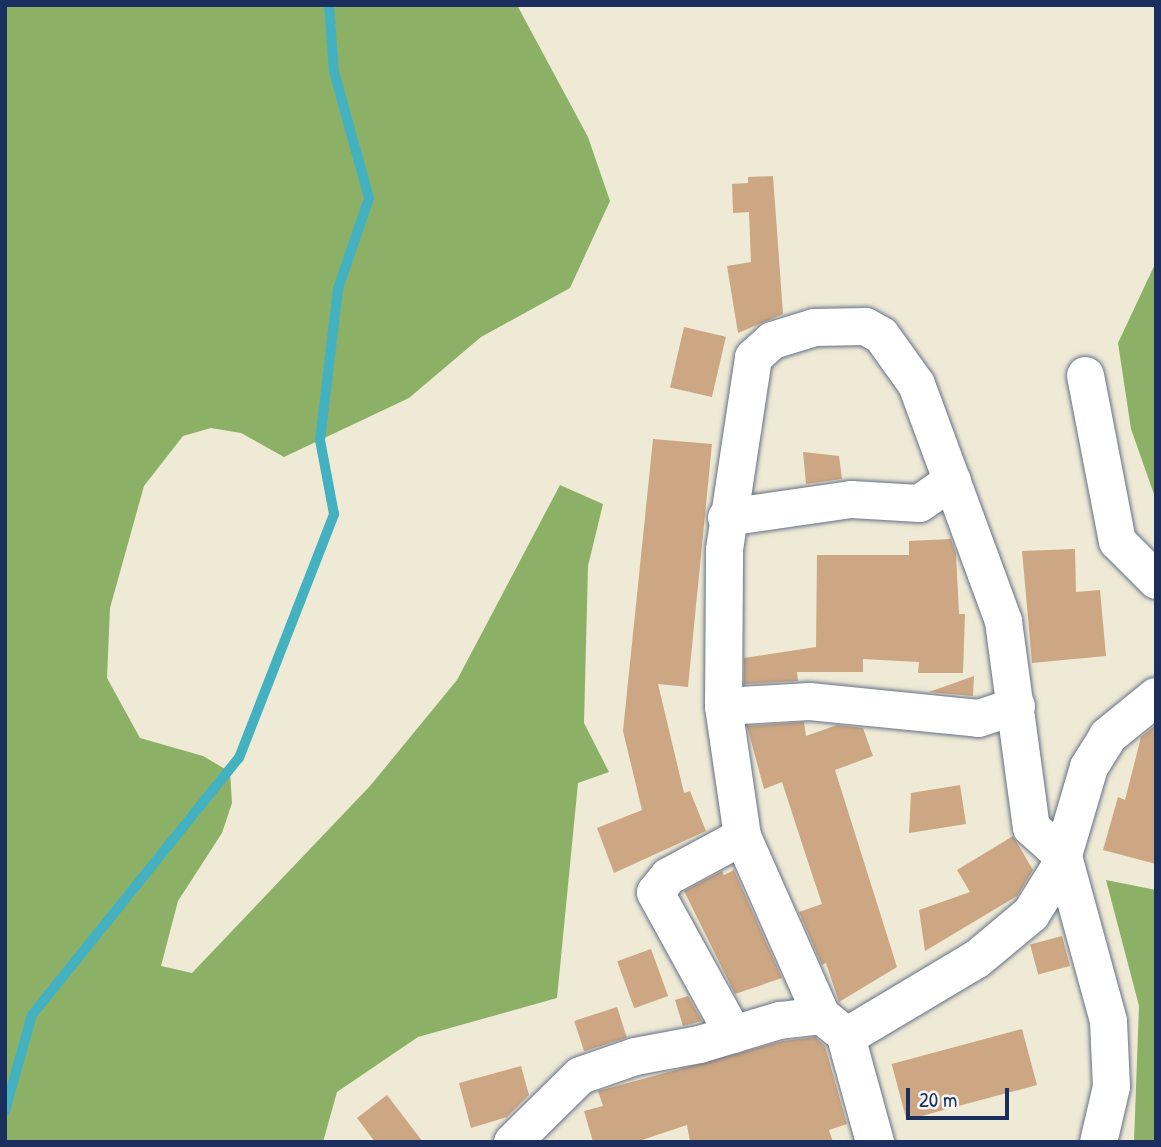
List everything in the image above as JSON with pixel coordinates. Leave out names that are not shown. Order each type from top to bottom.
[{"type":"street","points":[[876,1142],[834,1026],[742,836],[723,706],[726,517],[753,357],[772,340],[814,327],[865,326],[881,335],[916,384],[1003,621],[1031,827],[1063,856],[1108,1021],[1111,1086],[1098,1142]]},
{"type":"street","points":[[1085,375],[1117,541],[1156,580]]},
{"type":"street","points":[[726,517],[851,499],[919,503],[952,480]]},
{"type":"street","points":[[512,1142],[580,1075],[635,1056],[733,1034],[779,1020],[834,1026],[976,959],[1031,914],[1063,856],[1089,767],[1108,736],[1156,697]]},
{"type":"street","points":[[723,706],[809,701],[978,718],[1016,706]]},
{"type":"street","points":[[733,1034],[655,892],[668,876],[742,836]]},
{"type":"green space","points":[[5,5],[517,5],[588,137],[610,201],[570,288],[481,337],[409,398],[284,457],[241,433],[211,428],[183,436],[144,486],[110,608],[107,678],[140,738],[203,756],[230,772],[232,803],[222,833],[178,901],[161,966],[192,973],[370,786],[457,680],[560,485],[603,504],[588,566],[584,723],[609,772],[578,783],[557,998],[418,1037],[337,1092],[323,1142],[5,1142]]},
{"type":"green space","points":[[1156,262],[1156,500],[1131,429],[1118,343]]},
{"type":"green space","points":[[1106,880],[1156,890],[1156,1142],[1134,1142],[1139,1006]]},
{"type":"building","points":[[773,176],[783,314],[738,333],[727,266],[751,262],[749,212],[733,213],[732,184],[748,183],[748,177]]},
{"type":"building","points":[[684,327],[726,337],[712,397],[670,387]]},
{"type":"building","points":[[653,439],[712,444],[688,687],[658,684],[684,793],[690,791],[706,831],[614,873],[597,828],[642,810],[623,731]]},
{"type":"building","points":[[803,452],[839,456],[842,479],[806,484]]},
{"type":"building","points":[[951,539],[956,554],[959,614],[965,614],[963,673],[918,673],[919,662],[863,659],[863,672],[797,672],[798,681],[744,684],[744,658],[816,647],[817,555],[909,555],[909,541]]},
{"type":"building","points":[[1075,549],[1076,592],[1100,590],[1106,656],[1032,663],[1022,551]]},
{"type":"building","points":[[974,676],[973,696],[929,692]]},
{"type":"building","points":[[804,722],[806,736],[837,725],[863,728],[873,756],[835,770],[897,967],[839,1002],[826,963],[822,965],[799,912],[822,904],[782,782],[764,789],[747,726]]},
{"type":"building","points":[[1156,725],[1156,864],[1103,850],[1118,797],[1125,800],[1141,737]]},
{"type":"building","points":[[960,785],[966,824],[909,833],[911,793]]},
{"type":"building","points":[[1013,836],[1033,870],[1017,896],[925,951],[919,910],[970,892],[957,870]]},
{"type":"building","points":[[734,870],[782,978],[735,994],[684,891],[722,871],[724,875]]},
{"type":"building","points":[[1062,936],[1070,966],[1038,974],[1030,945]]},
{"type":"building","points":[[651,949],[668,996],[634,1008],[617,961]]},
{"type":"building","points":[[688,996],[702,1021],[683,1026],[675,1000]]},
{"type":"building","points":[[617,1007],[627,1037],[584,1051],[574,1021]]},
{"type":"building","points":[[1022,1029],[1037,1085],[907,1120],[892,1064]]},
{"type":"building","points":[[815,1037],[825,1046],[847,1124],[829,1130],[833,1142],[690,1142],[687,1125],[636,1142],[593,1142],[584,1111],[603,1106],[598,1091],[783,1041]]},
{"type":"building","points":[[521,1066],[529,1095],[507,1117],[471,1128],[459,1083]]},
{"type":"building","points":[[387,1095],[423,1142],[375,1142],[357,1118]]},
{"type":"waterway","points":[[5,1111],[32,1015],[239,758],[334,514],[320,440],[338,289],[369,198],[334,72],[329,5]]}]
